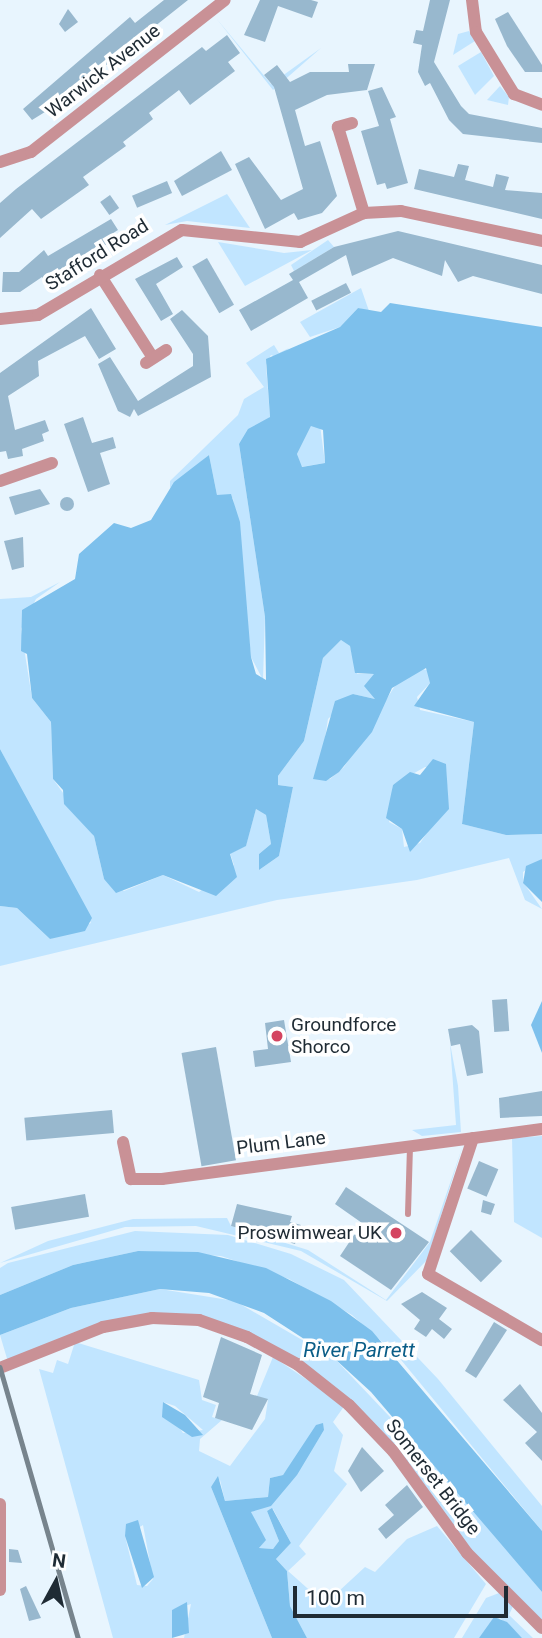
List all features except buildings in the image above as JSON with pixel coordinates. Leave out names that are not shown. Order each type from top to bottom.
[{"type":"street","name":"Warwick Avenue","points":[[0,162],[31,152],[225,0]]},
{"type":"street","points":[[472,0],[476,32],[514,94],[542,105]]},
{"type":"street","points":[[352,123],[333,128],[364,213]]},
{"type":"street","name":"Stafford Road","points":[[0,319],[38,315],[172,232],[300,242],[364,213],[410,211],[542,241]]},
{"type":"street","points":[[100,275],[150,360],[166,350]]},
{"type":"street","points":[[0,481],[52,463]]},
{"type":"street","name":"Plum Lane","points":[[123,1142],[131,1179],[162,1179],[542,1129]]},
{"type":"street","points":[[473,1138],[429,1274],[542,1340]]},
{"type":"street","name":"Somerset Bridge","points":[[4,1367],[103,1327],[152,1318],[199,1320],[247,1337],[298,1364],[349,1405],[393,1451],[467,1553],[542,1628]]},
{"type":"street","points":[[0,1504],[0,1590]]},
{"type":"lane","points":[[408,1214],[410,1146]]},
{"type":"shaded area","points":[[216,18],[271,84],[321,48],[273,90]]},
{"type":"shaded area","points":[[469,31],[475,41],[453,55],[458,34]]},
{"type":"shaded area","points":[[481,52],[494,76],[475,95],[458,66]]},
{"type":"shaded area","points":[[500,86],[509,97],[508,105],[487,100]]},
{"type":"shaded area","points":[[227,194],[250,228],[187,221],[165,225]]},
{"type":"shaded area","points":[[328,240],[334,247],[294,271],[291,265]]},
{"type":"shaded area","points":[[218,242],[284,253],[312,250],[245,286]]},
{"type":"shaded area","points":[[361,288],[369,311],[358,308],[340,327],[310,337],[300,322]]},
{"type":"shaded area","points":[[274,345],[279,353],[289,348],[278,358],[271,355],[266,365],[270,417],[239,444],[265,617],[263,680],[251,657],[233,498],[217,495],[209,455],[170,488],[170,481],[238,415],[244,399],[264,387],[246,363]]},
{"type":"shaded area","points":[[320,425],[325,463],[301,467],[297,454],[311,426]]},
{"type":"shaded area","points":[[60,582],[36,599],[21,629],[32,698],[51,722],[53,779],[94,836],[104,879],[124,891],[163,875],[199,892],[234,865],[230,853],[246,845],[256,809],[266,815],[271,844],[259,854],[259,870],[279,856],[293,787],[278,785],[278,776],[304,741],[323,658],[341,640],[350,646],[357,674],[374,674],[375,699],[353,694],[328,719],[319,776],[330,779],[344,767],[398,681],[418,668],[431,671],[430,683],[417,697],[420,710],[474,722],[462,824],[506,835],[542,834],[542,859],[523,872],[523,882],[542,909],[525,900],[509,858],[417,880],[277,900],[0,966],[0,906],[17,908],[50,939],[91,923],[0,749],[0,599],[31,597]],"holes":[[[425,767],[446,768],[448,802],[420,843],[404,847],[402,829],[389,822],[393,785]]]},
{"type":"shaded area","points":[[450,1043],[458,1086],[461,1132],[422,1136],[412,1130],[456,1125]]},
{"type":"shaded area","points":[[542,1136],[542,1238],[514,1222],[512,1138]]},
{"type":"shaded area","points":[[463,1145],[427,1260],[387,1301],[301,1251],[196,1226],[125,1227],[0,1263],[48,1241],[133,1219],[227,1218],[231,1226],[308,1250],[386,1300],[430,1242]]},
{"type":"shaded area","points":[[135,1231],[228,1235],[291,1254],[344,1280],[438,1379],[542,1506],[542,1531],[397,1355],[352,1315],[289,1279],[221,1256],[138,1251],[73,1265],[0,1295],[0,1268],[8,1263]]},
{"type":"shaded area","points":[[160,1289],[235,1301],[335,1359],[445,1475],[542,1592],[542,1623],[476,1557],[379,1431],[238,1328],[141,1316],[8,1362],[0,1335],[71,1308]]},
{"type":"shaded area","points":[[75,1342],[199,1380],[202,1400],[216,1405],[212,1417],[222,1420],[200,1439],[199,1451],[230,1466],[265,1419],[268,1400],[257,1396],[273,1357],[345,1405],[333,1422],[343,1435],[334,1471],[347,1484],[299,1546],[306,1554],[288,1571],[325,1604],[365,1567],[375,1572],[407,1539],[437,1526],[486,1584],[454,1638],[307,1638],[290,1606],[287,1571],[276,1559],[291,1543],[273,1509],[267,1511],[279,1541],[273,1549],[259,1548],[263,1543],[251,1512],[270,1503],[293,1479],[324,1430],[309,1439],[283,1475],[270,1478],[268,1497],[225,1501],[220,1480],[211,1487],[272,1638],[184,1638],[191,1604],[172,1610],[172,1638],[113,1638],[39,1369],[53,1373],[57,1360],[68,1364]],"holes":[[[163,1402],[175,1406],[203,1430],[183,1433]],[[143,1525],[153,1579],[147,1586],[137,1585],[125,1536]]]},
{"type":"shaded area","points":[[499,1593],[514,1604],[509,1615],[533,1638],[522,1638],[500,1618],[479,1638],[462,1638],[486,1598]]},
{"type":"water","points":[[390,303],[542,327],[542,834],[506,835],[462,824],[474,722],[414,706],[430,683],[426,668],[392,688],[372,732],[339,772],[326,781],[313,779],[335,701],[353,694],[375,699],[364,686],[374,674],[355,673],[350,646],[341,640],[323,658],[304,741],[278,776],[278,785],[293,787],[279,856],[259,870],[259,854],[271,844],[266,815],[256,809],[246,846],[230,854],[237,877],[216,896],[163,875],[116,893],[104,879],[94,836],[64,804],[63,790],[53,779],[51,722],[32,698],[27,654],[21,651],[22,610],[75,579],[79,554],[114,523],[131,528],[151,520],[174,482],[209,455],[217,495],[231,494],[240,522],[251,657],[256,674],[266,680],[265,617],[239,444],[248,429],[270,417],[266,359],[340,327],[358,308],[381,312]],"holes":[[[311,426],[323,430],[325,463],[302,467],[297,454]]]},
{"type":"water","points":[[0,749],[92,918],[85,931],[50,939],[17,908],[0,906]]},
{"type":"water","points":[[433,759],[446,764],[449,809],[410,852],[402,829],[386,818],[393,785],[410,772],[420,775]]},
{"type":"water","points":[[542,859],[542,902],[523,883],[526,866]]},
{"type":"water","points":[[542,1001],[542,1053],[531,1025]]},
{"type":"water","name":"River Parrett","points":[[138,1251],[198,1252],[266,1268],[331,1301],[372,1331],[542,1531],[542,1592],[371,1392],[335,1359],[264,1313],[209,1293],[160,1289],[71,1308],[0,1335],[0,1295],[73,1265]]},
{"type":"water","points":[[163,1402],[185,1415],[203,1435],[192,1437],[162,1417]]},
{"type":"water","points":[[323,1423],[324,1430],[297,1475],[271,1506],[251,1512],[266,1540],[259,1548],[273,1549],[279,1541],[267,1511],[272,1508],[291,1543],[276,1559],[287,1571],[290,1606],[307,1638],[272,1638],[211,1487],[218,1476],[225,1501],[268,1497],[270,1478],[283,1475],[316,1425]]},
{"type":"water","points":[[138,1520],[154,1577],[142,1588],[125,1536],[126,1524]]},
{"type":"water","points":[[187,1602],[189,1633],[172,1638],[172,1610]]},
{"type":"water","points":[[494,1617],[507,1622],[522,1638],[479,1638]]},
{"type":"railway","points":[[0,1367],[78,1638]]},
{"type":"place","name":"Groundforce Shorco","points":[[277,1036]]},
{"type":"place","name":"Proswimwear UK","points":[[396,1233]]}]
